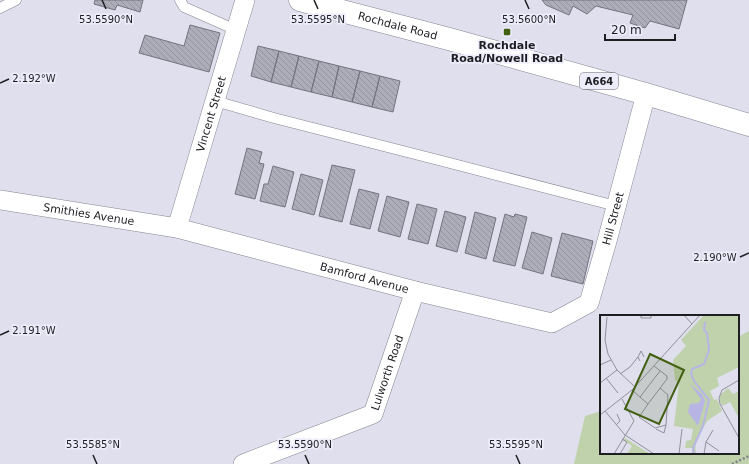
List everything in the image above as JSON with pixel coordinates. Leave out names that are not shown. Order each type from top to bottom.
[{"type":"main road","name":"Rochdale Road","points":[[300,0],[449,39],[646,94],[749,125]]},
{"type":"street","name":"Vincent Street","points":[[177,228],[245,0]]},
{"type":"street","name":"Hill Street","points":[[552,323],[589,303],[646,94]]},
{"type":"street","name":"Smithies Avenue","points":[[0,200],[177,228]]},
{"type":"street","name":"Bamford Avenue","points":[[177,228],[415,291],[552,323]]},
{"type":"street","name":"Lulworth Road","points":[[243,464],[373,414],[415,291]]},
{"type":"lane","points":[[0,8],[16,0]]},
{"type":"lane","points":[[180,0],[184,8],[236,30]]},
{"type":"lane","points":[[215,101],[274,118],[616,206]]},
{"type":"path","points":[[732,464],[749,456]]},
{"type":"green space","points":[[749,331],[749,464],[574,464],[585,416],[600,411],[600,454],[739,454],[739,336]]},
{"type":"building","points":[[95,0],[143,0],[140,12],[117,5],[115,10],[94,4]]},
{"type":"building","points":[[542,0],[687,0],[679,29],[650,21],[645,28],[630,23],[633,15],[596,6],[587,14],[573,6],[569,15],[546,5]]},
{"type":"building","points":[[190,25],[220,33],[209,72],[139,53],[145,35],[184,46]]},
{"type":"building","points":[[258,46],[279,51],[271,82],[251,76]]},
{"type":"building","points":[[279,51],[299,56],[291,87],[271,82]]},
{"type":"building","points":[[299,56],[319,61],[311,92],[291,87]]},
{"type":"building","points":[[319,61],[339,66],[332,97],[311,92]]},
{"type":"building","points":[[339,66],[360,71],[352,102],[332,97]]},
{"type":"building","points":[[360,71],[380,76],[372,107],[352,102]]},
{"type":"building","points":[[380,76],[400,81],[393,112],[372,107]]},
{"type":"building","points":[[247,148],[262,152],[259,163],[264,164],[255,199],[235,194]]},
{"type":"building","points":[[332,165],[355,170],[342,222],[319,216]]},
{"type":"building","points":[[273,166],[294,172],[285,207],[260,201],[264,184],[268,184]]},
{"type":"building","points":[[301,174],[323,180],[314,215],[292,209]]},
{"type":"building","points":[[359,189],[379,194],[370,229],[350,224]]},
{"type":"building","points":[[387,196],[409,202],[400,237],[378,231]]},
{"type":"building","points":[[417,204],[437,209],[428,244],[408,239]]},
{"type":"building","points":[[445,211],[466,217],[457,252],[436,246]]},
{"type":"building","points":[[475,212],[496,218],[486,259],[465,253]]},
{"type":"building","points":[[505,214],[514,217],[515,214],[527,217],[515,266],[493,261]]},
{"type":"building","points":[[532,232],[552,238],[543,274],[522,268]]},
{"type":"building","points":[[562,233],[593,241],[583,284],[551,276]]},
{"type":"place","name":"Rochdale Road/Nowell Road","points":[[507,32]]}]
